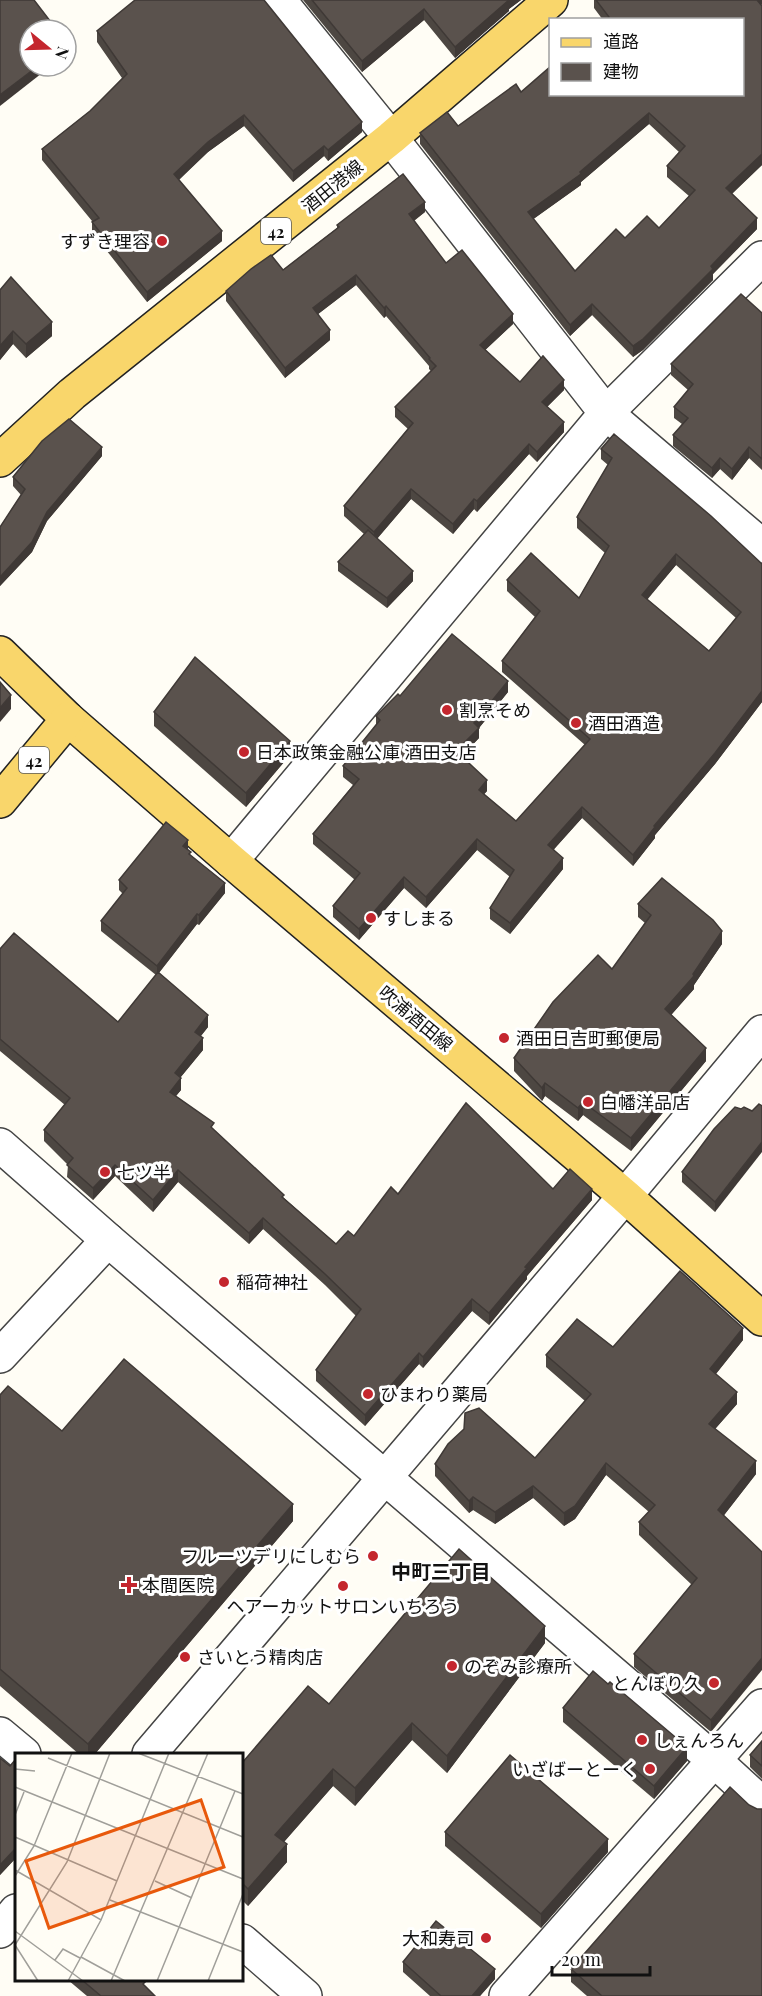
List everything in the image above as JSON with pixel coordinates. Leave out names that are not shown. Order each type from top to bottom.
[{"type":"main road","name":"酒田港線","points":[[0,460],[72,394],[391,138],[551,0]]},
{"type":"main road","points":[[0,653],[68,719]]},
{"type":"main road","name":"吹浦酒田線","points":[[68,719],[231,861],[626,1196],[762,1320]]},
{"type":"main road","name":"42","points":[[0,801],[68,719]]},
{"type":"street","points":[[279,0],[391,138],[606,413],[762,546]]},
{"type":"street","points":[[231,861],[606,413],[762,258]]},
{"type":"street","points":[[151,1753],[626,1196],[762,1032]]},
{"type":"street","points":[[0,1145],[385,1479],[714,1760],[762,1804]]},
{"type":"street","points":[[0,1356],[108,1240]]},
{"type":"street","points":[[506,1996],[762,1706]]},
{"type":"street","points":[[0,1734],[22,1753]]},
{"type":"street","points":[[0,1931],[15,1912]]},
{"type":"street","points":[[243,1942],[305,1996]]},
{"type":"building","points":[[0,0],[34,0],[48,18],[18,18],[18,78],[22,78],[0,95]]},
{"type":"building","points":[[135,0],[264,0],[362,122],[328,150],[324,146],[293,171],[244,115],[208,142],[174,174],[222,231],[147,292],[92,222],[99,218],[42,149],[90,111],[127,74],[97,31]]},
{"type":"building","points":[[312,0],[509,0],[455,47],[424,9],[362,61]]},
{"type":"building","points":[[596,0],[757,0],[762,6],[762,154],[726,188],[757,218],[711,266],[713,269],[643,339],[633,346],[592,304],[570,325],[420,133],[447,112],[458,126],[516,84],[521,92],[549,68],[549,96],[744,96],[744,18],[608,18]],"holes":[[[649,113],[685,146],[667,166],[695,190],[659,228],[647,216],[625,238],[616,229],[575,271],[528,212],[581,174],[580,172]]]},
{"type":"building","points":[[403,174],[425,202],[409,214],[446,263],[462,250],[513,314],[480,345],[520,382],[543,356],[564,380],[542,402],[564,422],[537,452],[529,444],[477,501],[474,499],[453,524],[411,489],[374,532],[344,506],[413,423],[395,407],[436,366],[386,306],[384,308],[356,275],[313,308],[330,330],[285,368],[226,291],[271,255],[283,270]]},
{"type":"building","points":[[11,277],[52,322],[26,344],[13,331],[0,346],[0,290]]},
{"type":"building","points":[[741,294],[762,313],[762,459],[749,447],[732,469],[720,458],[712,468],[673,435],[688,418],[674,407],[693,384],[671,364]]},
{"type":"building","points":[[69,419],[102,447],[47,512],[32,542],[0,577],[0,527],[25,489],[13,477],[42,441]]},
{"type":"building","points":[[614,434],[711,516],[762,564],[762,691],[633,855],[582,807],[548,845],[563,858],[510,923],[490,908],[514,870],[477,839],[426,897],[404,877],[359,929],[333,906],[360,873],[313,834],[359,779],[343,766],[380,720],[376,716],[398,694],[400,696],[452,634],[508,681],[474,723],[479,728],[456,751],[487,780],[479,790],[516,821],[590,739],[502,661],[540,611],[507,580],[531,553],[579,598],[609,546],[577,517],[612,458],[601,449]],"holes":[[[676,554],[741,612],[709,651],[642,595]]]},
{"type":"building","points":[[368,530],[413,571],[387,598],[338,562]]},
{"type":"building","points":[[195,657],[290,741],[246,793],[154,712]]},
{"type":"building","points":[[0,682],[11,695],[0,708]]},
{"type":"building","points":[[166,822],[188,840],[183,846],[191,852],[189,854],[225,883],[199,915],[197,914],[157,966],[101,921],[127,888],[119,880]]},
{"type":"building","points":[[662,878],[713,920],[722,931],[693,974],[694,976],[665,1009],[706,1048],[631,1138],[583,1102],[578,1108],[545,1083],[542,1088],[514,1058],[553,1002],[598,955],[612,969],[651,915],[638,904]]},
{"type":"building","points":[[14,933],[118,1022],[158,972],[208,1015],[195,1032],[203,1038],[175,1073],[181,1078],[170,1092],[214,1123],[211,1127],[284,1195],[282,1197],[336,1244],[348,1231],[354,1236],[391,1187],[398,1194],[466,1103],[553,1189],[570,1169],[592,1189],[489,1313],[472,1299],[423,1357],[419,1353],[365,1415],[316,1370],[361,1309],[263,1218],[249,1233],[178,1170],[153,1200],[115,1165],[93,1188],[67,1165],[73,1158],[44,1130],[70,1098],[0,1039],[0,949]]},
{"type":"building","points":[[759,1104],[762,1106],[762,1142],[715,1202],[682,1172],[714,1129],[735,1107],[741,1109],[744,1107],[752,1111]]},
{"type":"building","points":[[680,1271],[743,1328],[710,1369],[737,1392],[709,1424],[756,1461],[718,1510],[762,1552],[762,1658],[711,1720],[634,1654],[697,1578],[639,1522],[655,1505],[606,1463],[575,1506],[564,1513],[533,1486],[495,1512],[473,1497],[469,1501],[435,1464],[448,1444],[464,1429],[465,1413],[479,1408],[535,1458],[591,1394],[546,1355],[577,1319],[613,1347]]},
{"type":"building","name":"本間医院","points":[[124,1359],[293,1504],[88,1744],[0,1669],[0,1395],[8,1386],[62,1431]]},
{"type":"building","points":[[459,1549],[545,1626],[447,1756],[412,1723],[355,1788],[333,1769],[275,1835],[287,1844],[248,1889],[243,1884],[243,1762],[308,1686],[329,1704]]},
{"type":"building","points":[[593,1671],[608,1684],[610,1682],[687,1747],[654,1786],[563,1708]]},
{"type":"building","points":[[762,1741],[762,1766],[750,1755]]},
{"type":"building","points":[[510,1755],[608,1839],[541,1914],[445,1832]]},
{"type":"building","points":[[0,1758],[10,1766],[15,1760],[15,1851],[0,1865]]},
{"type":"building","points":[[730,1787],[749,1805],[762,1809],[762,1996],[602,1996],[571,1969]]},
{"type":"building","points":[[436,1921],[495,1969],[472,1996],[441,1996],[403,1962]]},
{"type":"building","points":[[83,1981],[144,1981],[143,1984],[155,1996],[101,1996]]},
{"type":"place","name":"すずき理容","points":[[162,241]]},
{"type":"place","name":"割烹そめ","points":[[447,710]]},
{"type":"place","name":"酒田酒造","points":[[576,723]]},
{"type":"place","name":"日本政策金融公庫 酒田支店","points":[[244,752]]},
{"type":"place","name":"すしまる","points":[[371,918]]},
{"type":"place","name":"酒田日吉町郵便局","points":[[504,1038]]},
{"type":"place","name":"白幡洋品店","points":[[588,1102]]},
{"type":"place","name":"七ツ半","points":[[105,1172]]},
{"type":"place","name":"稲荷神社","points":[[224,1282]]},
{"type":"place","name":"ひまわり薬局","points":[[368,1394]]},
{"type":"place","name":"フルーツデリにしむら","points":[[373,1556]]},
{"type":"place","name":"本間医院","points":[[129,1585]]},
{"type":"place","name":"ヘアーカットサロンいちろう","points":[[343,1586]]},
{"type":"place","name":"さいとう精肉店","points":[[185,1657]]},
{"type":"place","name":"のぞみ診療所","points":[[452,1666]]},
{"type":"place","name":"とんぼり久","points":[[714,1683]]},
{"type":"place","name":"しぇんろん","points":[[642,1740]]},
{"type":"place","name":"いざばーとーく","points":[[650,1769]]},
{"type":"place","name":"大和寿司","points":[[486,1938]]},
{"type":"district","name":"中町三丁目","points":[[441,1570]]}]
